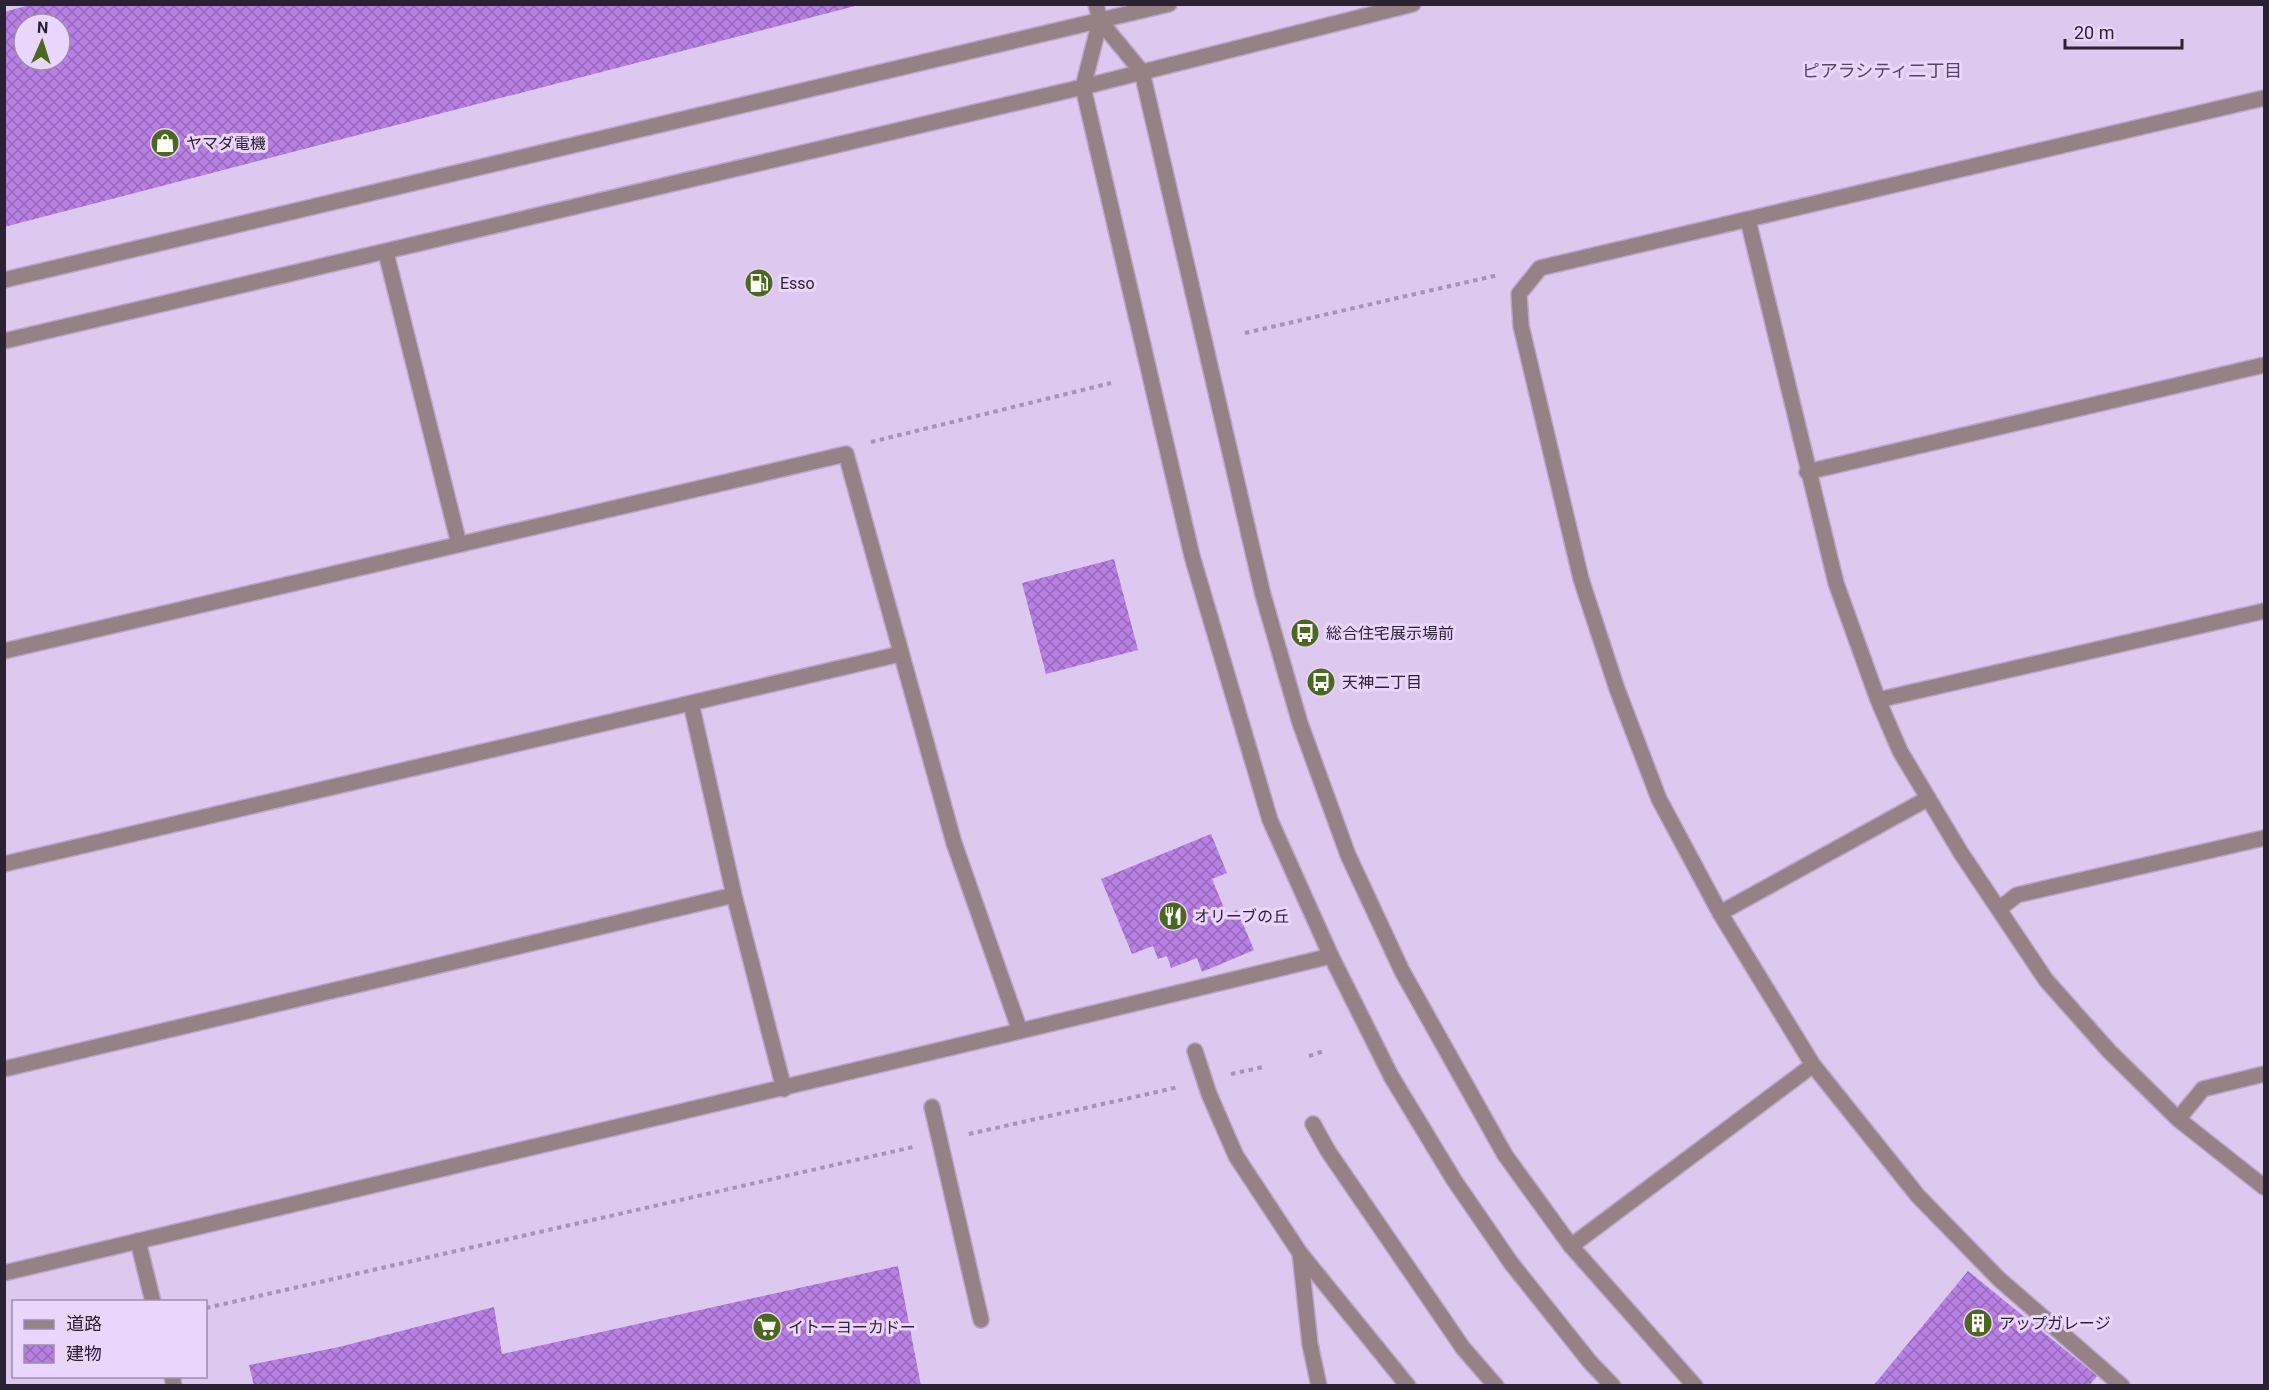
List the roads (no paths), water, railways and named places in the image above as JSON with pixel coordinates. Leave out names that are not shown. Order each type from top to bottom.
[{"type":"street","points":[[1096,4],[1100,21],[1142,72],[1263,595],[1304,734],[1348,855],[1402,971],[1505,1155],[1571,1246],[1695,1386]]},
{"type":"street","points":[[4,280],[1169,4]]},
{"type":"street","points":[[4,341],[386,253],[1083,87],[1413,4]]},
{"type":"street","points":[[1100,21],[1083,87],[1192,556],[1236,714],[1270,820],[1331,956],[1391,1076],[1454,1180],[1510,1263],[1590,1362],[1613,1386]]},
{"type":"street","points":[[2122,1386],[1999,1279],[1934,1212],[1813,1065],[1720,913],[1659,799],[1617,689],[1581,579],[1521,326],[1519,294],[1540,268],[2265,98]]},
{"type":"street","points":[[1748,220],[1807,472],[1836,583],[1878,700],[1900,751],[1927,799],[2046,980],[2109,1051],[2178,1119],[2265,1187]]},
{"type":"street","points":[[386,253],[459,544]]},
{"type":"street","points":[[1807,472],[2265,365]]},
{"type":"street","points":[[4,651],[846,454],[954,843],[1020,1031]]},
{"type":"street","points":[[1878,700],[2265,611]]},
{"type":"street","points":[[4,864],[900,654]]},
{"type":"street","points":[[691,703],[734,895],[784,1089]]},
{"type":"street","points":[[1720,913],[1927,799]]},
{"type":"street","points":[[2000,909],[2017,895],[2265,837]]},
{"type":"street","points":[[4,1069],[734,895]]},
{"type":"street","points":[[4,1273],[784,1089],[1331,956]]},
{"type":"street","points":[[1196,1051],[1209,1094],[1236,1156],[1300,1252],[1408,1386]]},
{"type":"street","points":[[1571,1246],[1813,1065]]},
{"type":"street","points":[[2178,1119],[2203,1089],[2265,1074]]},
{"type":"street","points":[[932,1107],[981,1320]]},
{"type":"street","points":[[1313,1124],[1328,1151],[1463,1348],[1496,1386]]},
{"type":"street","points":[[138,1241],[153,1300]]},
{"type":"street","points":[[1300,1252],[1310,1344],[1319,1386]]},
{"type":"place","name":"ヤマダ電機","points":[[165,143]]},
{"type":"place","name":"Esso","points":[[759,283]]},
{"type":"place","name":"総合住宅展示場前","points":[[1305,633]]},
{"type":"place","name":"天神二丁目","points":[[1321,682]]},
{"type":"place","name":"オリーブの丘","points":[[1173,916]]},
{"type":"place","name":"アップガレージ","points":[[1978,1323]]},
{"type":"place","name":"イトーヨーカドー","points":[[767,1327]]},
{"type":"district","name":"ピアラシティ二丁目","points":[[1882,71]]}]
